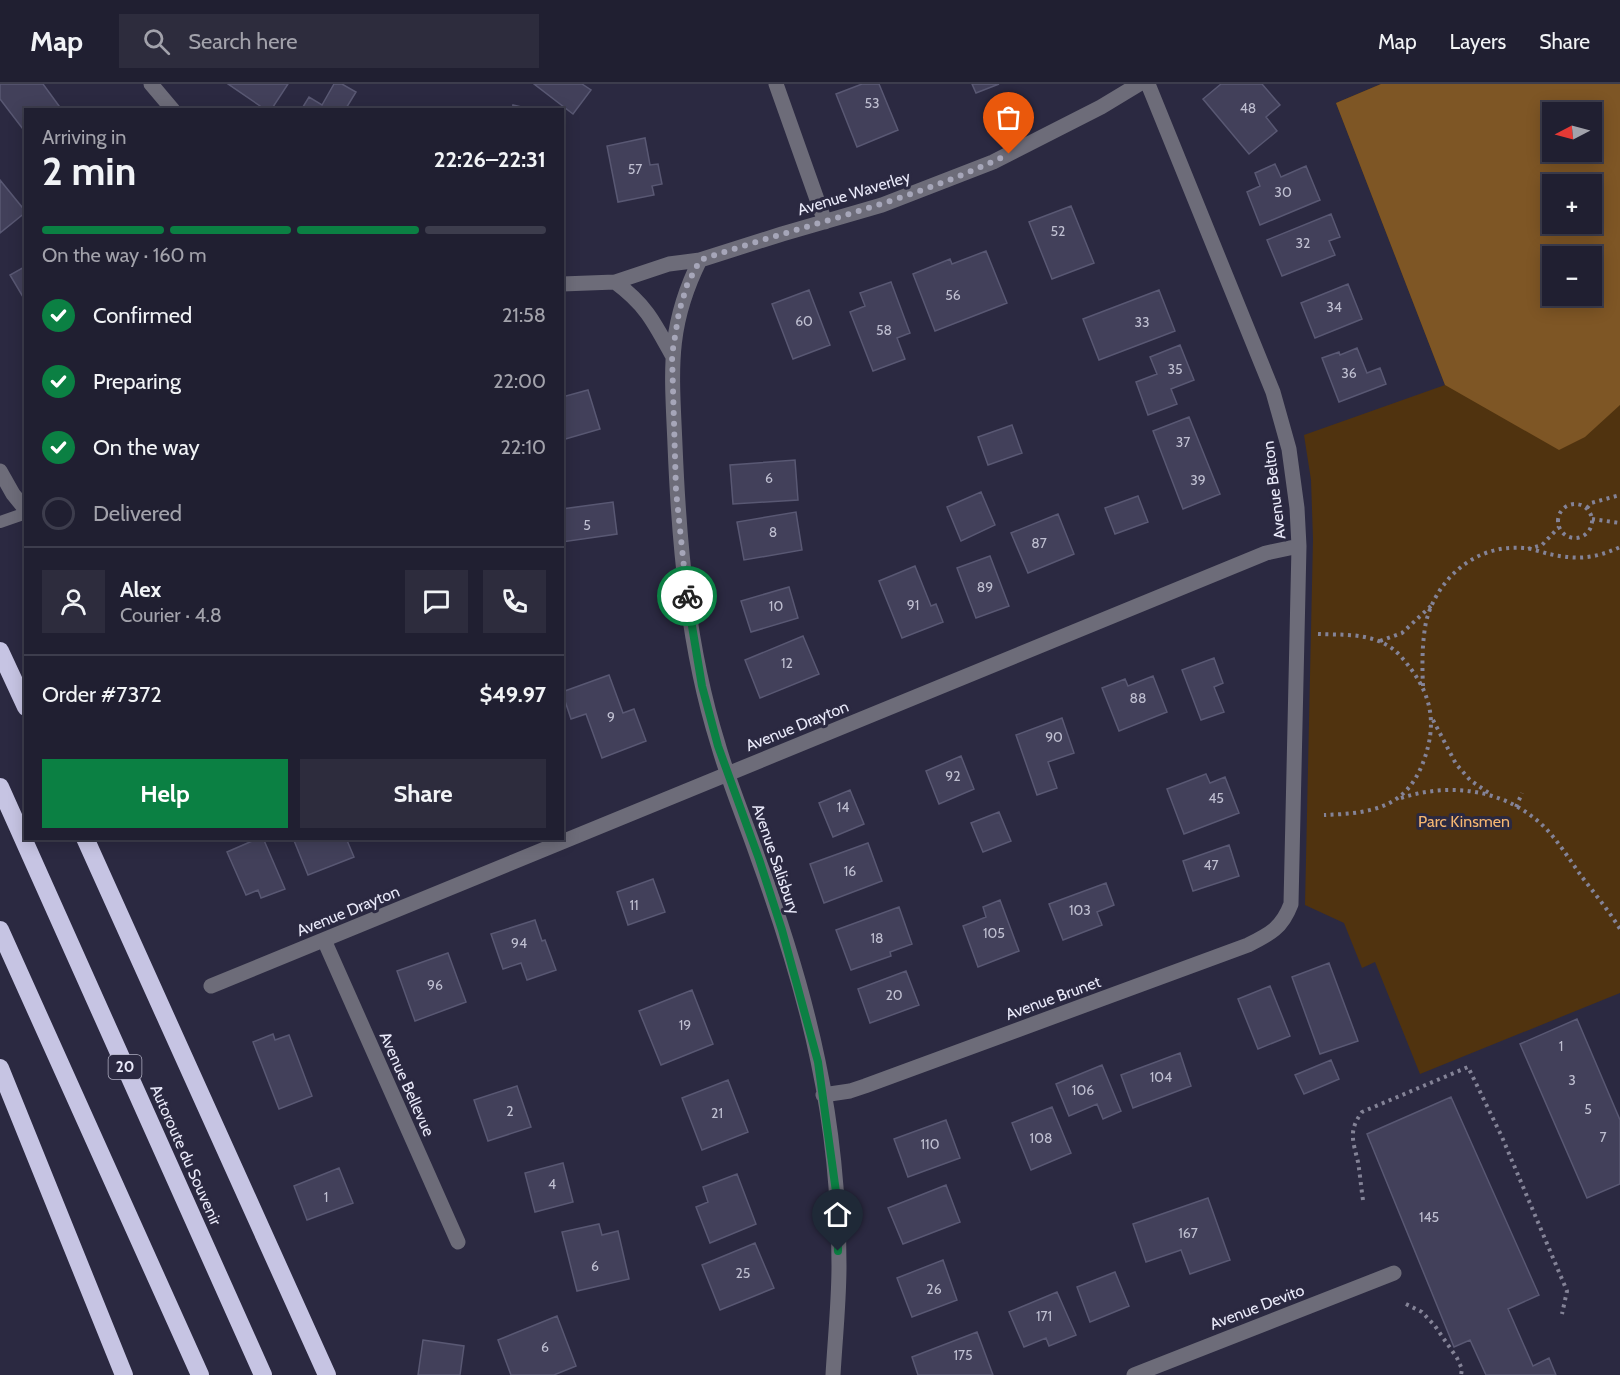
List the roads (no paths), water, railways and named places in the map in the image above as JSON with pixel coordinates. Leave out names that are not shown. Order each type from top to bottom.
[{"type":"highway","points":[[0,651],[24,703]]},
{"type":"highway","name":"Autoroute du Souvenir","points":[[0,787],[263,1375]]},
{"type":"highway","points":[[86,840],[327,1375]]},
{"type":"highway","points":[[0,930],[200,1375]]},
{"type":"highway","points":[[0,1068],[124,1375]]},
{"type":"street","points":[[151,84],[170,108]]},
{"type":"street","points":[[776,84],[825,222]]},
{"type":"street","name":"Avenue Waverley","points":[[564,284],[615,282],[669,264],[700,260],[910,196],[993,162],[1101,107],[1139,84]]},
{"type":"street","name":"Avenue Belton","points":[[1148,84],[1273,392],[1289,449],[1297,508],[1299,546],[1292,892],[1291,904],[1286,916]]},
{"type":"street","name":"Avenue Salisbury","points":[[700,260],[687,285],[679,312],[672,355],[676,491],[687,594],[702,686],[718,746],[759,859],[796,979],[818,1062],[837,1199],[839,1270],[833,1375]]},
{"type":"street","name":"Avenue Salisbury","points":[[615,282],[646,308],[672,355]]},
{"type":"street","points":[[0,471],[24,509]]},
{"type":"street","name":"Avenue Drayton","points":[[210,986],[1266,553],[1299,546]]},
{"type":"street","name":"Avenue Brunet","points":[[823,1095],[865,1086],[1248,945],[1278,928],[1286,916]]},
{"type":"street","name":"Avenue Bellevue","points":[[324,940],[458,1242]]},
{"type":"street","name":"Avenue Devito","points":[[1134,1375],[1394,1273]]},
{"type":"lane","points":[[0,522],[24,513]]},
{"type":"park label","name":"Parc Kinsmen","points":[[1464,821]]}]
